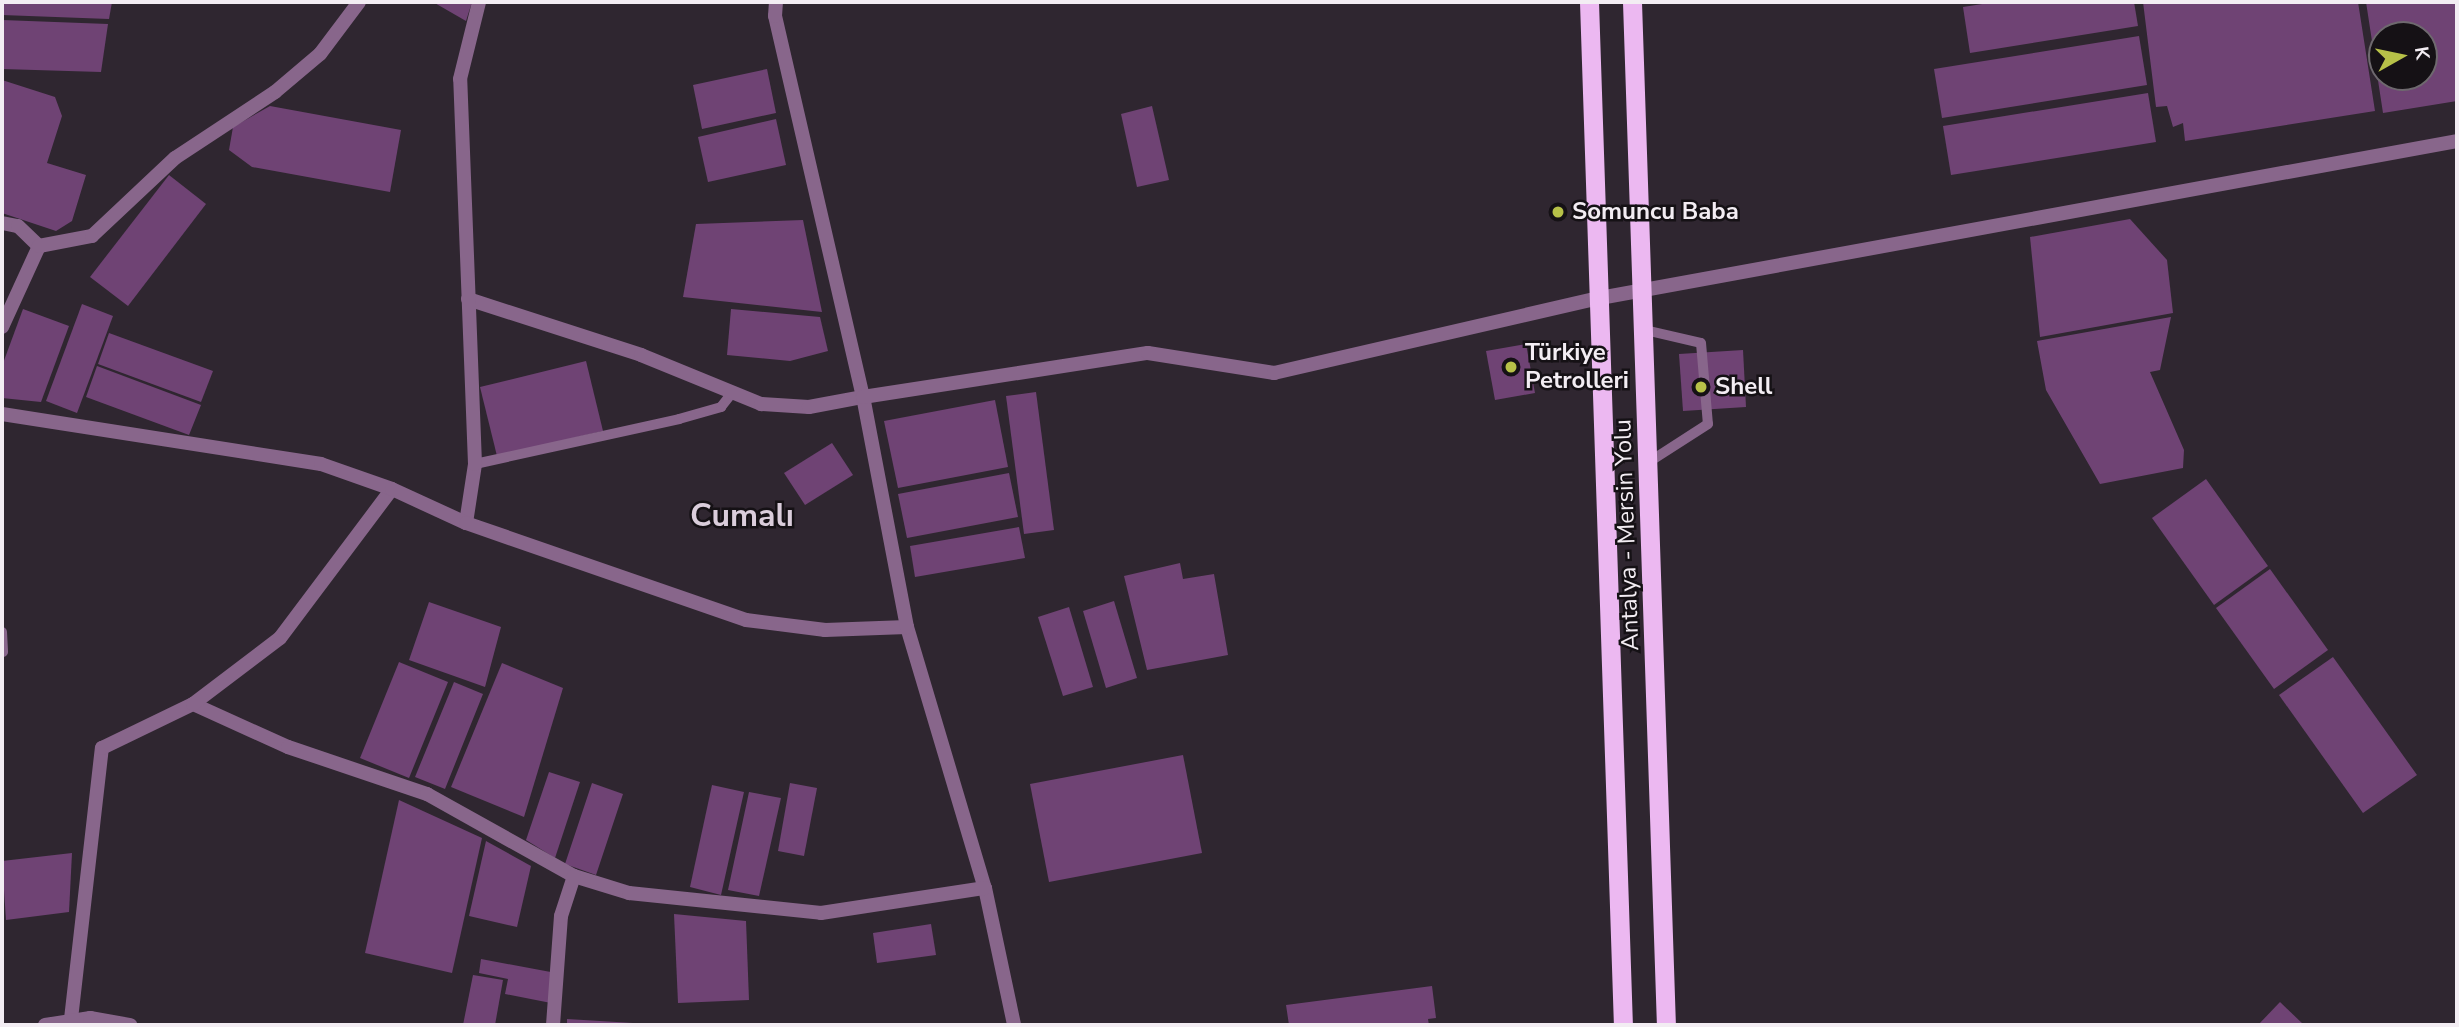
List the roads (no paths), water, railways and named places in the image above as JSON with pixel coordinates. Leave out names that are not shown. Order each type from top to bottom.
[{"type":"highway","name":"Antalya - Mersin Yolu","points":[[1589,2],[1623,1025]]},
{"type":"highway","name":"Antalya - Mersin Yolu","points":[[1632,2],[1667,1025]]},
{"type":"street","points":[[39,246],[92,236],[175,158],[275,92],[320,54],[359,2]]},
{"type":"street","points":[[466,523],[475,464],[460,79],[479,2]]},
{"type":"street","points":[[776,2],[775,16],[863,397],[907,626],[985,888],[1014,1025]]},
{"type":"street","points":[[468,299],[641,355],[731,394],[785,407],[1148,353],[1274,373],[1600,298],[2457,141]]},
{"type":"street","points":[[2,223],[18,226],[39,246]]},
{"type":"street","points":[[2,327],[39,246]]},
{"type":"street","points":[[2,414],[282,455],[392,489],[466,523],[746,620],[825,630],[907,626]]},
{"type":"street","points":[[71,1019],[102,748],[193,704],[280,638],[392,489]]},
{"type":"street","points":[[193,704],[288,747],[428,794],[574,876],[629,892],[789,912],[857,910],[985,888]]},
{"type":"street","points":[[553,1025],[561,916],[574,876]]},
{"type":"street","points":[[45,1025],[71,1019],[130,1025]]},
{"type":"lane","points":[[1645,330],[1701,343],[1708,424],[1649,462]]},
{"type":"lane","points":[[475,464],[679,419],[721,407],[731,394]]},
{"type":"lane","points":[[2,632],[3,652]]},
{"type":"place","name":"Somuncu Baba","points":[[1558,212]]},
{"type":"place","name":"Türkiye Petrolleri","points":[[1511,367]]},
{"type":"place","name":"Shell","points":[[1701,387]]},
{"type":"district","name":"Cumalı","points":[[742,516]]}]
